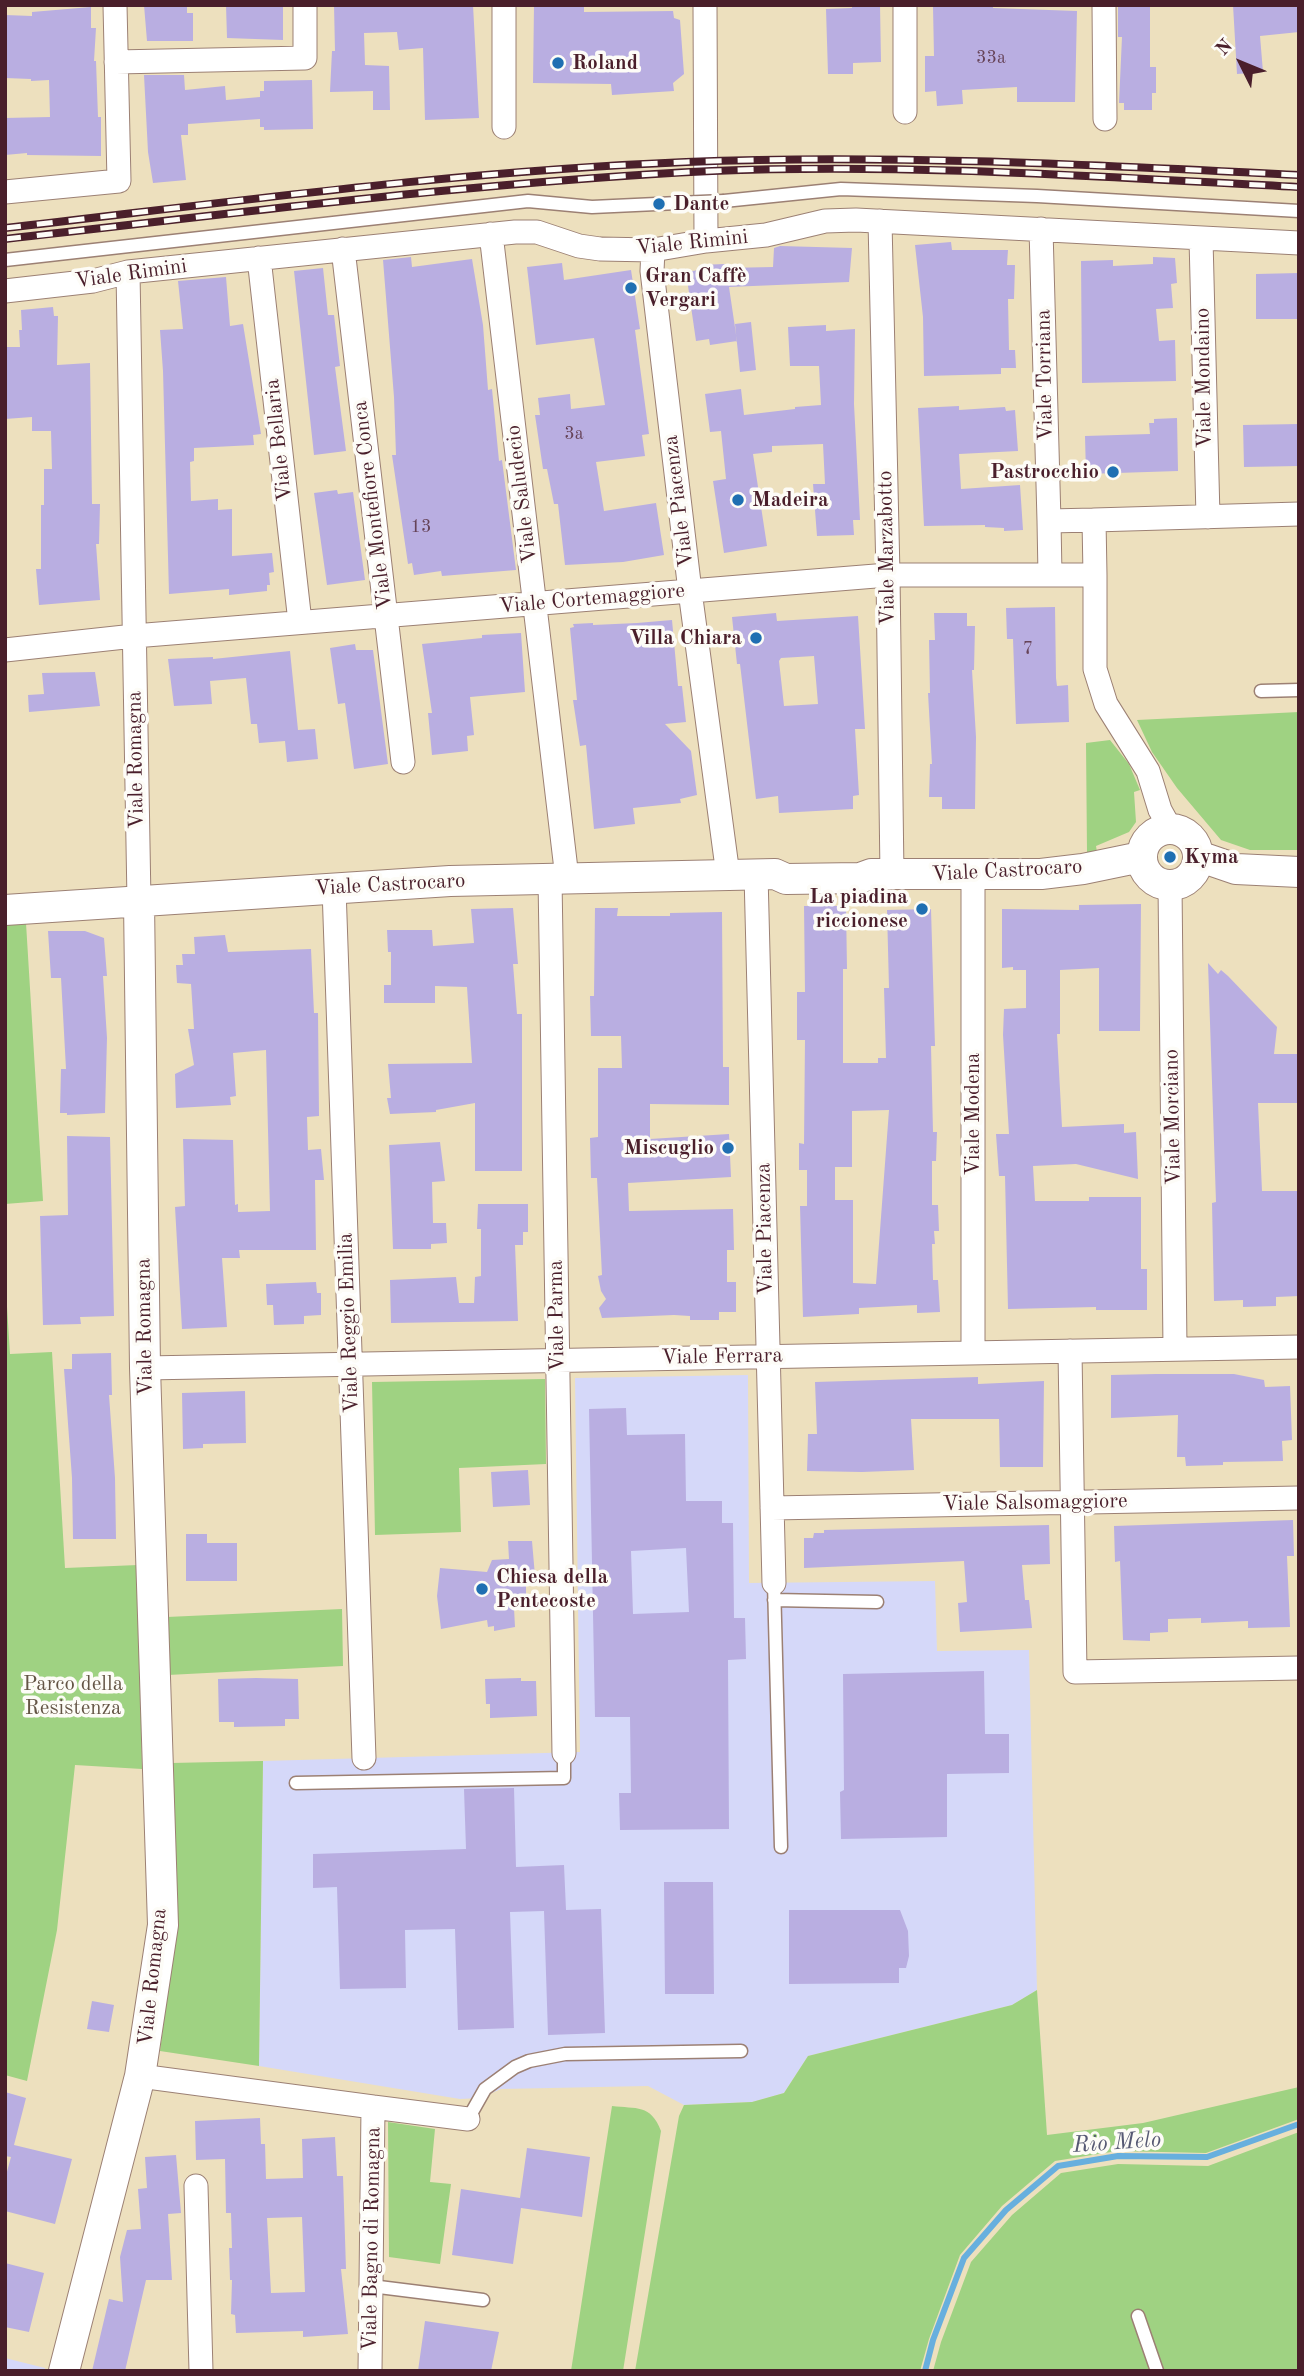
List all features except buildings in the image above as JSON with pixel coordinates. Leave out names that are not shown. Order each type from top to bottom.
[{"type":"street","points":[[5,192],[119,181],[115,5]]},
{"type":"street","points":[[116,61],[305,58],[305,5]]},
{"type":"street","points":[[504,5],[504,127]]},
{"type":"street","points":[[705,5],[712,61],[706,242]]},
{"type":"street","points":[[905,5],[905,112]]},
{"type":"street","points":[[1104,5],[1105,120]]},
{"type":"street","name":"Viale Rimini","points":[[5,291],[93,281],[128,272],[491,234],[537,232],[579,246],[653,250],[766,235],[825,221],[880,221],[1299,243]]},
{"type":"street","name":"Viale Marzabotto","points":[[880,221],[888,575],[881,875]]},
{"type":"street","name":"Viale Torriana","points":[[1041,229],[1049,521]]},
{"type":"street","name":"Viale Saludecio","points":[[491,234],[536,603],[558,878]]},
{"type":"street","name":"Viale Mondaino","points":[[1201,239],[1208,517]]},
{"type":"street","name":"Viale Montefiore Conca","points":[[343,249],[403,762]]},
{"type":"street","name":"Viale Piacenza","points":[[653,250],[652,271],[690,591],[753,875],[774,1591]]},
{"type":"street","name":"Viale Bellaria","points":[[259,258],[300,622]]},
{"type":"street","name":"Viale Romagna","points":[[64,2371],[140,2076],[138,2043],[158,1925],[151,1788],[128,272]]},
{"type":"street","points":[[1050,575],[1049,521],[1299,514]]},
{"type":"street","points":[[1094,520],[1095,669],[1106,704],[1149,771],[1160,810],[1170,828]]},
{"type":"street","name":"Viale Cortemaggiore","points":[[5,650],[134,636],[888,575],[1095,575]]},
{"type":"street","points":[[1170,828],[1186,834],[1198,856],[1187,879],[1170,885],[1153,880],[1143,866],[1141,857],[1147,840],[1161,830],[1170,828]]},
{"type":"street","points":[[1198,856],[1236,869],[1299,872]]},
{"type":"street","name":"Viale Castrocaro","points":[[5,910],[450,881],[753,875],[787,868],[859,867],[881,875],[1041,874],[1083,869],[1141,857]]},
{"type":"street","name":"Viale Modena","points":[[973,875],[973,1353]]},
{"type":"street","name":"Viale Parma","points":[[558,878],[558,1360],[564,1752]]},
{"type":"street","name":"Viale Morciano","points":[[1170,885],[1175,1349]]},
{"type":"street","name":"Viale Reggio Emilia","points":[[334,888],[364,1758]]},
{"type":"street","name":"Viale Ferrara","points":[[145,1368],[1299,1347]]},
{"type":"street","points":[[1070,1351],[1075,1672],[1299,1668]]},
{"type":"street","name":"Viale Salsomaggiore","points":[[772,1508],[1299,1498]]},
{"type":"street","name":"Viale Bagno di Romagna","points":[[140,2076],[468,2119]]},
{"type":"street","name":"Viale Bagno di Romagna","points":[[370,2371],[373,2106]]},
{"type":"street","points":[[196,2186],[201,2371]]},
{"type":"lane","points":[[5,260],[528,201],[592,207],[724,201],[841,189],[1037,196],[1299,211]]},
{"type":"lane","points":[[1261,691],[1299,690]]},
{"type":"lane","points":[[781,1847],[774,1591],[877,1602]]},
{"type":"lane","points":[[296,1783],[564,1778],[564,1752]]},
{"type":"lane","points":[[364,1758],[365,1782]]},
{"type":"lane","points":[[468,2119],[485,2089],[515,2067],[529,2062],[565,2054],[741,2051]]},
{"type":"lane","points":[[371,2286],[482,2300]]},
{"type":"lane","points":[[1138,2316],[1157,2371]]},
{"type":"shaded area","points":[[748,1375],[749,1583],[935,1581],[937,1651],[1029,1650],[1037,1990],[1012,2005],[808,2056],[784,2093],[752,2102],[684,2105],[648,2086],[501,2089],[480,2098],[460,2099],[259,2066],[263,1761],[580,1752],[575,1378]]},
{"type":"shaded area","points":[[5,2358],[45,2368],[45,2371],[5,2371]]},
{"type":"green space","points":[[1299,712],[1299,850],[1250,850],[1221,840],[1177,788],[1152,752],[1137,720]]},
{"type":"green space","points":[[1110,740],[1129,764],[1140,790],[1134,792],[1136,822],[1129,832],[1096,846],[1097,852],[1087,852],[1086,743]]},
{"type":"green space","points":[[26,923],[43,1201],[5,1204],[5,924]]},
{"type":"green space","name":"Parco della Resistenza","points":[[5,1275],[10,1354],[52,1352],[65,1568],[138,1565],[142,1769],[75,1765],[57,1930],[27,2081],[5,2075]]},
{"type":"green space","points":[[545,1379],[546,1464],[459,1468],[461,1532],[375,1535],[372,1382]]},
{"type":"green space","points":[[342,1609],[343,1666],[168,1675],[167,1617]]},
{"type":"green space","points":[[263,1761],[259,2066],[160,2051],[176,1928],[171,1763]]},
{"type":"green space","points":[[1037,1990],[1047,2135],[1143,2123],[1299,2087],[1299,2119],[1206,2153],[1117,2151],[1055,2161],[1002,2206],[960,2255],[920,2371],[635,2371],[679,2116],[684,2105],[752,2102],[784,2093],[808,2056],[1012,2005]]},
{"type":"green space","points":[[612,2106],[647,2112],[657,2122],[661,2131],[623,2371],[571,2371]]},
{"type":"green space","points":[[388,2122],[435,2129],[430,2182],[451,2184],[440,2264],[389,2257]]},
{"type":"green space","points":[[1299,2132],[1299,2371],[933,2371],[971,2262],[1012,2215],[1061,2173],[1118,2164],[1208,2166]]},
{"type":"waterway","name":"Rio Melo","points":[[925,2371],[933,2340],[964,2258],[1006,2210],[1058,2166],[1118,2156],[1207,2157],[1299,2124]]},
{"type":"railway","points":[[5,228],[431,180],[686,162],[916,160],[1299,175]]},
{"type":"railway","points":[[5,239],[447,190],[712,171],[932,170],[1299,187]]},
{"type":"place","name":"Roland","points":[[558,63]]},
{"type":"place","name":"Dante","points":[[659,204]]},
{"type":"place","name":"Gran Caffè Vergari","points":[[631,288]]},
{"type":"place","name":"Pastrocchio","points":[[1113,472]]},
{"type":"place","name":"Madeira","points":[[738,500]]},
{"type":"place","name":"Villa Chiara","points":[[756,638]]},
{"type":"place","name":"Kyma","points":[[1170,857]]},
{"type":"place","name":"La piadina riccionese","points":[[922,909]]},
{"type":"place","name":"Miscuglio","points":[[728,1148]]},
{"type":"place","name":"Chiesa della Pentecoste","points":[[482,1589]]}]
